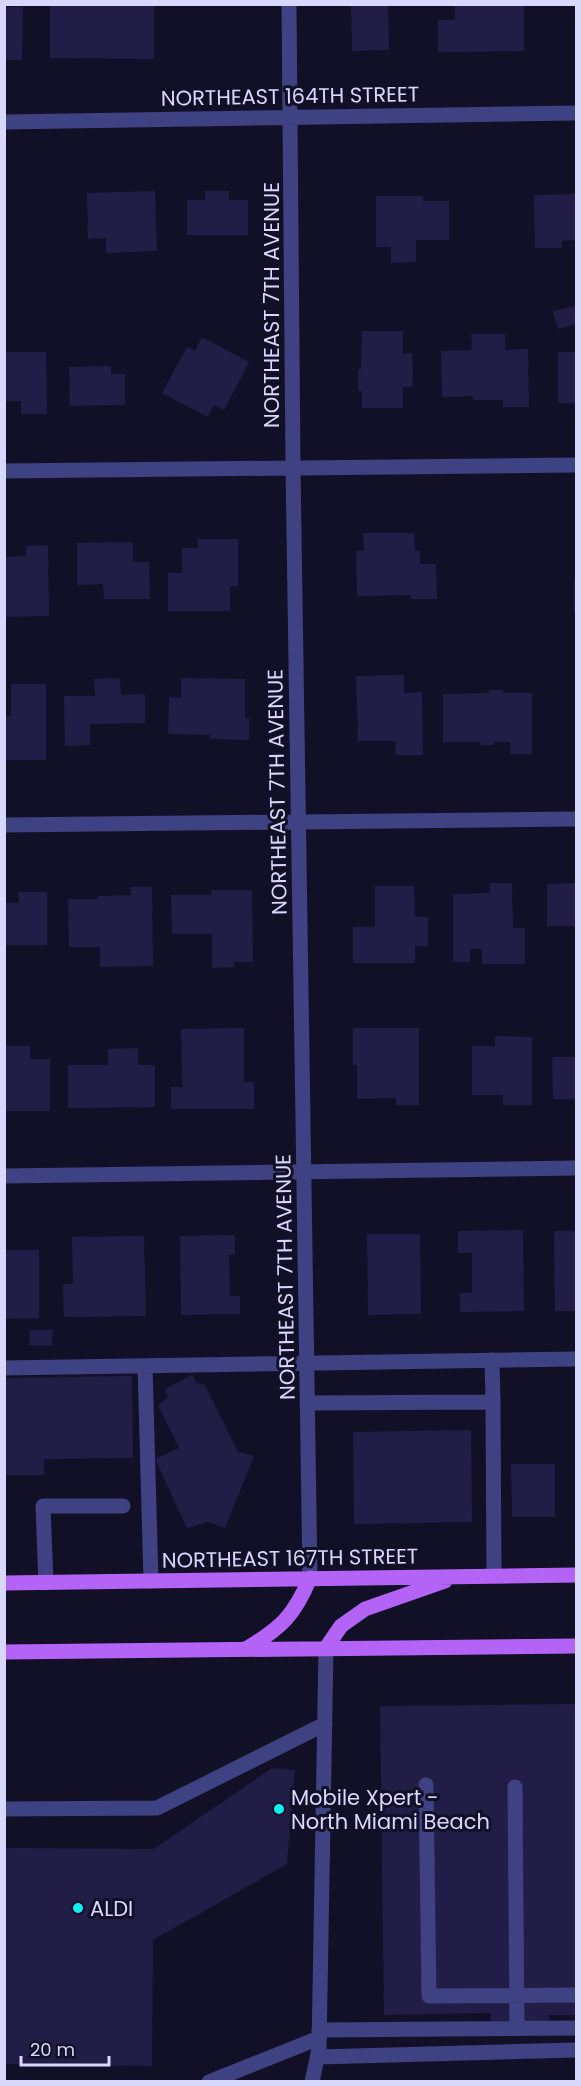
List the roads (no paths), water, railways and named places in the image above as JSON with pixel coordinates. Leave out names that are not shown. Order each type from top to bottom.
[{"type":"main road","name":"NORTHEAST 167TH STREET","points":[[4,1583],[576,1575]]},
{"type":"main road","points":[[326,1648],[341,1626],[365,1609],[459,1576]]},
{"type":"main road","points":[[246,1649],[270,1634],[288,1618],[301,1600],[310,1578]]},
{"type":"main road","points":[[4,1652],[576,1646]]},
{"type":"street","name":"NORTHEAST 7TH AVENUE","points":[[290,4],[293,467],[310,1578]]},
{"type":"street","name":"NORTHEAST 164TH STREET","points":[[4,123],[576,113]]},
{"type":"street","points":[[4,471],[576,465]]},
{"type":"street","points":[[4,825],[576,819]]},
{"type":"street","points":[[4,1176],[576,1168]]},
{"type":"street","points":[[4,1368],[576,1359]]},
{"type":"street","points":[[492,1360],[494,1576]]},
{"type":"street","points":[[145,1365],[151,1581]]},
{"type":"street","points":[[307,1402],[493,1402]]},
{"type":"street","points":[[46,1582],[43,1506],[123,1506]]},
{"type":"street","points":[[312,2082],[319,2044],[326,1648]]},
{"type":"street","points":[[4,1809],[157,1808],[324,1724]]},
{"type":"street","points":[[426,1785],[429,1996],[576,1995]]},
{"type":"street","points":[[515,1787],[517,2028]]},
{"type":"street","points":[[208,2082],[319,2044],[517,2028],[576,2028]]},
{"type":"street","points":[[319,2044],[576,2050]]},
{"type":"place","name":"Mobile Xpert - North Miami Beach","points":[[279,1809]]},
{"type":"place","name":"ALDI","points":[[78,1908]]}]
